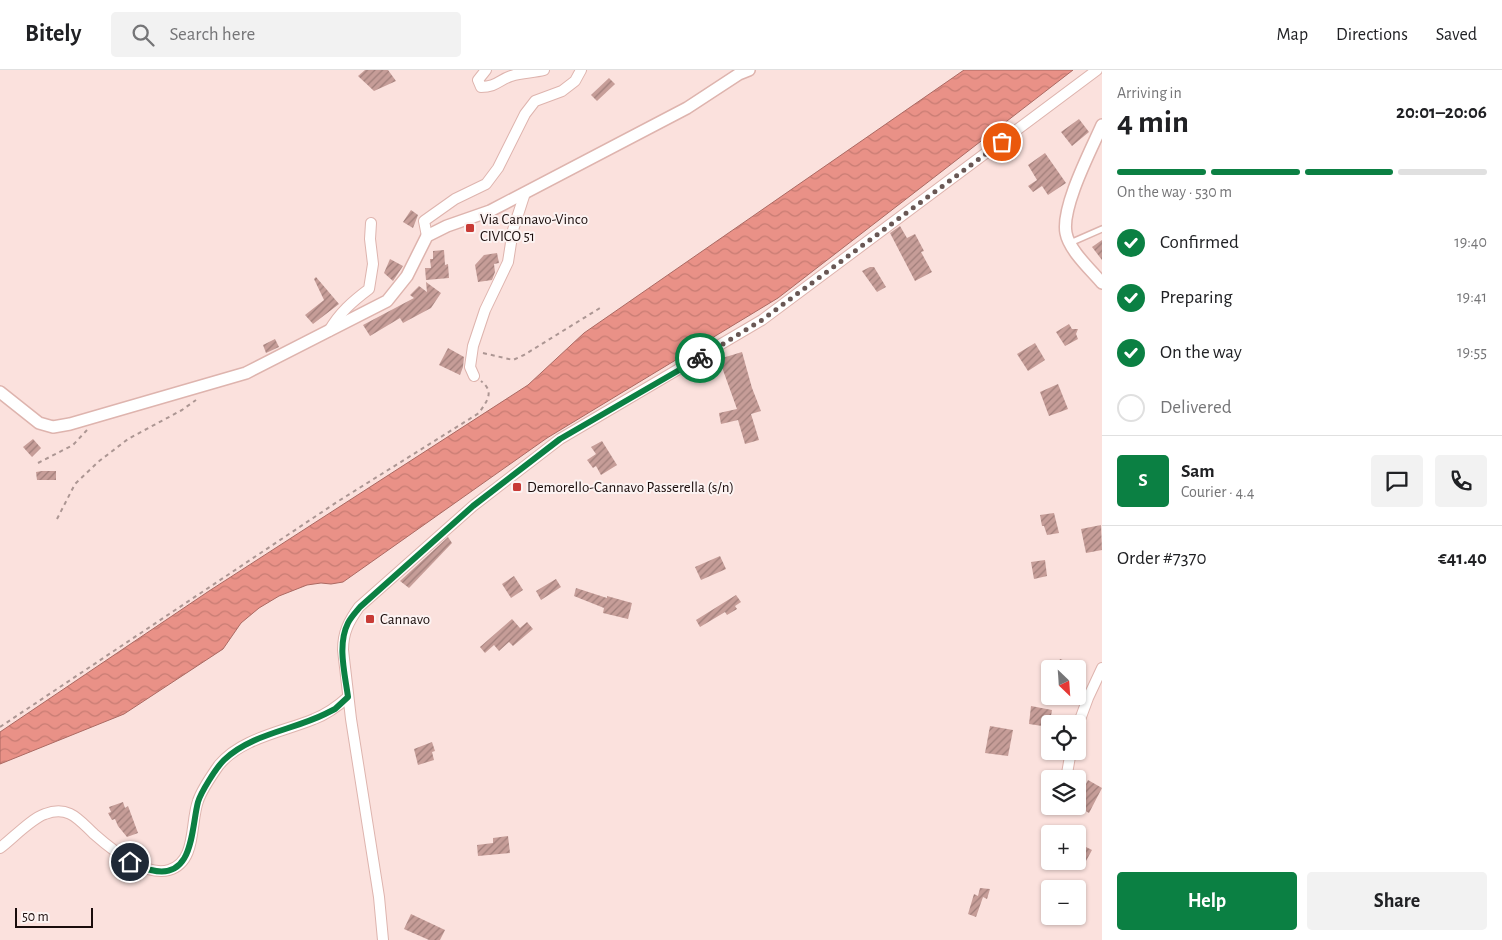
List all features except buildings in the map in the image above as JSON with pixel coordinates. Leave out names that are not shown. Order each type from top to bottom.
[{"type":"street","points":[[486,70],[478,80],[481,87],[492,87],[510,76],[544,70]]},
{"type":"street","points":[[427,236],[424,221],[430,215],[455,199],[486,184],[498,168],[524,114],[535,101],[562,91],[576,81],[581,70]]},
{"type":"street","points":[[0,392],[39,423],[53,427],[96,417],[246,374],[387,301],[407,276],[427,236],[447,226],[490,211],[525,193],[687,108],[739,74],[749,70]]},
{"type":"street","points":[[383,940],[379,897],[342,650],[342,639],[348,624],[360,607],[473,506],[560,439],[762,320],[1097,70]]},
{"type":"street","points":[[1102,124],[1076,183],[1066,219],[1066,233],[1070,244],[1102,282]]},
{"type":"street","points":[[474,376],[470,367],[474,343],[485,310],[508,262],[513,230],[525,193]]},
{"type":"street","points":[[329,331],[336,319],[369,289],[373,264],[370,239],[371,223]]},
{"type":"street","points":[[1082,715],[1102,668]]},
{"type":"street","points":[[0,848],[37,818],[46,813],[57,812],[79,818],[94,834],[130,862],[153,871],[168,871],[179,866],[187,857],[198,801],[224,760],[256,740],[315,719],[335,709],[348,697]]},
{"type":"lane","points":[[1070,244],[1102,229]]},
{"type":"path","points":[[474,343],[478,351],[513,360],[600,308]]},
{"type":"path","points":[[0,727],[337,502],[479,413],[488,399],[489,391],[487,386],[474,376]]},
{"type":"path","points":[[57,519],[75,484],[98,462],[128,439],[182,410],[200,397],[207,385]]},
{"type":"path","points":[[38,463],[72,445],[88,430],[96,417]]},
{"type":"water","points":[[964,70],[1073,70],[778,298],[547,438],[343,582],[307,585],[279,596],[259,608],[241,623],[223,649],[124,714],[0,764],[0,732],[209,591],[528,385],[584,333]]},
{"type":"way so far","points":[[700,358],[762,320],[1002,142]]},
{"type":"place","name":"Via Cannavo-Vinco CIVICO 51","points":[[470,228]]},
{"type":"place","name":"Demorello-Cannavo Passerella (s/n)","points":[[517,487]]},
{"type":"place","name":"Cannavo","points":[[370,619]]},
{"type":"route","points":[[130,862],[153,871],[168,871],[179,866],[187,857],[198,801],[224,760],[256,740],[315,719],[335,709],[348,697],[342,639],[348,624],[360,607],[473,506],[560,439],[700,358]]}]
